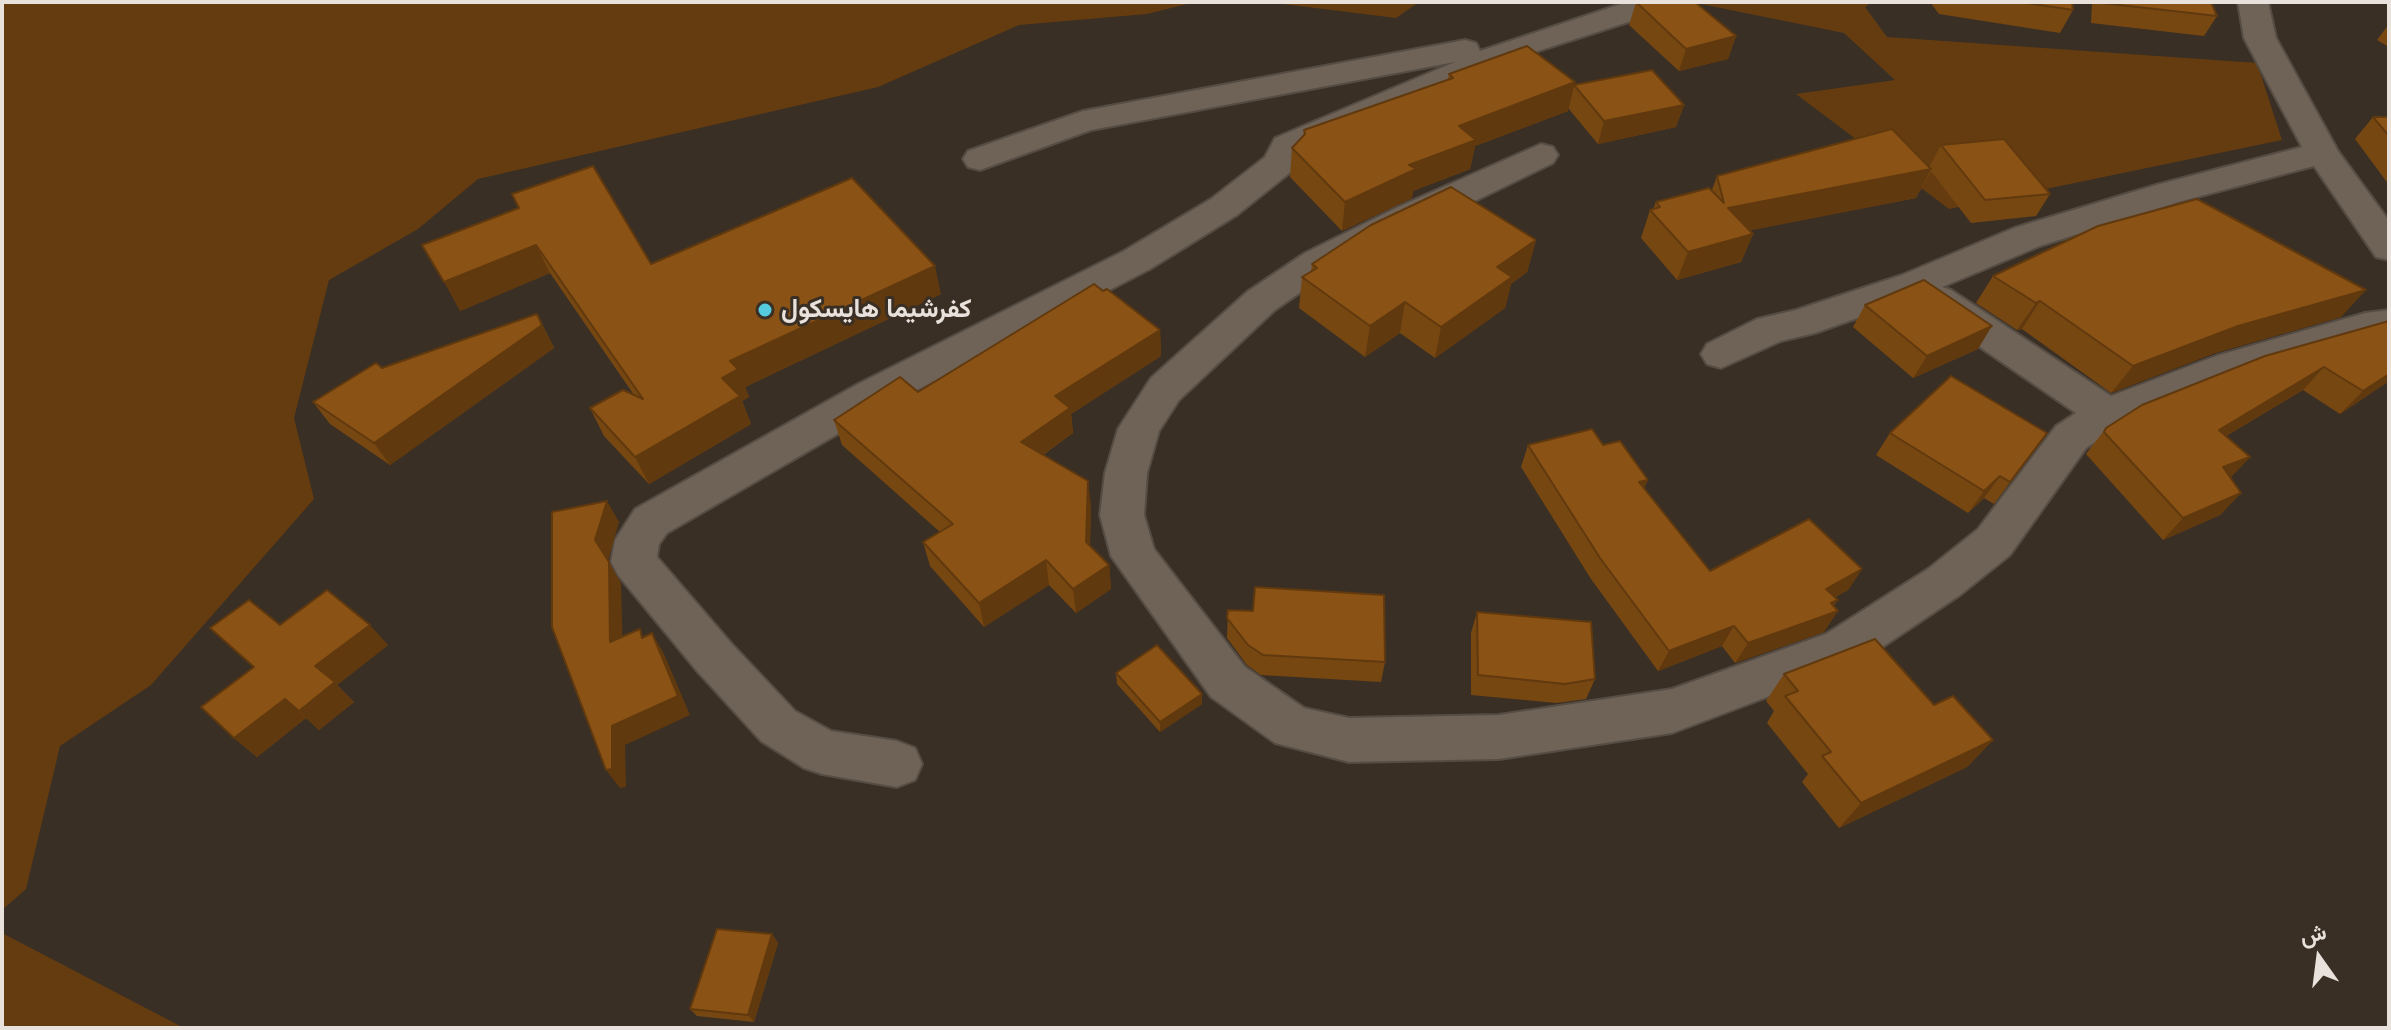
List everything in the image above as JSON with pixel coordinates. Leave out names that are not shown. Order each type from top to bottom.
[{"type":"street","points":[[897,764],[822,752],[778,726],[714,657],[634,562],[637,540],[651,521],[872,395],[1137,260],[1224,207],[1280,163],[1287,146],[1390,99],[1527,44],[1658,2]]},
{"type":"street","points":[[2253,2],[2260,38],[2322,153],[2389,248]]},
{"type":"street","points":[[980,159],[1083,121],[1359,71],[1437,53],[1527,44]]},
{"type":"street","points":[[1721,354],[1771,329],[1801,323],[1915,284],[2027,237],[2169,193],[2322,153]]},
{"type":"street","points":[[1541,155],[1318,262],[1261,301],[1165,389],[1139,429],[1126,473],[1122,515],[1134,556],[1228,682],[1292,727],[1349,740],[1515,735],[1672,711],[1843,648],[1944,582],[1994,542],[2071,437],[2107,414],[2230,366],[2365,327],[2389,324]]},
{"type":"street","points":[[1915,284],[2107,414]]},
{"type":"shaded area","points":[[2,2],[1195,2],[1147,14],[1019,25],[878,87],[478,179],[418,229],[329,280],[294,418],[314,499],[151,685],[60,746],[26,889],[2,910]]},
{"type":"shaded area","points":[[1267,2],[1419,2],[1396,18]]},
{"type":"shaded area","points":[[1691,2],[1873,2],[1865,7],[1887,37],[2257,63],[2282,140],[1949,209],[1796,94],[1895,80],[1844,33]]},
{"type":"shaded area","points":[[2,933],[184,1028],[2,1028]]},
{"type":"building","points":[[1636,2],[1695,2],[1736,36],[1686,49]]},
{"type":"building","points":[[2020,2],[2072,2],[2073,10]]},
{"type":"building","points":[[2211,2],[2217,16],[2102,3]]},
{"type":"building","points":[[1527,46],[1575,82],[1459,126],[1476,140],[1409,165],[1416,169],[1345,202],[1292,148],[1305,134],[1304,130],[1453,78],[1449,74]]},
{"type":"building","points":[[1652,70],[1684,105],[1604,121],[1574,85]]},
{"type":"building","points":[[2373,117],[2389,117],[2389,136]]},
{"type":"building","points":[[1892,129],[1931,169],[1728,208],[1753,234],[1688,252],[1650,210],[1660,207],[1656,202],[1709,188],[1724,203],[1717,176]]},
{"type":"building","points":[[2004,139],[2050,194],[1985,200],[1941,145]]},
{"type":"building","points":[[593,166],[651,264],[852,178],[935,266],[730,361],[738,369],[722,378],[740,396],[635,457],[590,408],[623,390],[643,399],[536,245],[444,282],[422,245],[519,208],[512,194]]},
{"type":"building","points":[[1451,187],[1536,240],[1497,267],[1512,277],[1441,327],[1405,302],[1370,326],[1302,277],[1317,268],[1312,264],[1371,225]]},
{"type":"building","points":[[2197,199],[2366,290],[2238,326],[2133,366],[2040,301],[2036,303],[1993,276],[2098,226]]},
{"type":"building","points":[[1924,280],[1992,326],[1927,356],[1865,305]]},
{"type":"building","points":[[1094,284],[1103,291],[1107,289],[1160,330],[1055,396],[1070,408],[1021,442],[1088,481],[1086,542],[1109,565],[1073,589],[1046,560],[979,603],[923,542],[953,524],[834,420],[900,377],[918,392]]},
{"type":"building","points":[[537,314],[542,325],[374,443],[313,402],[376,363],[382,368]]},
{"type":"building","points":[[2389,321],[2389,374],[2363,391],[2324,367],[2219,430],[2250,457],[2223,467],[2241,493],[2183,518],[2104,432],[2142,405],[2265,356]]},
{"type":"building","points":[[1951,376],[2047,433],[2010,482],[2000,476],[1984,491],[1890,433]]},
{"type":"building","points":[[1592,429],[1603,445],[1620,441],[1648,480],[1639,482],[1710,571],[1809,519],[1862,569],[1826,589],[1838,600],[1831,603],[1838,611],[1748,643],[1734,626],[1669,651],[1600,558],[1528,445]]},
{"type":"building","points":[[607,501],[595,540],[609,562],[610,642],[640,629],[642,638],[652,633],[678,696],[612,726],[612,769],[606,770],[552,627],[552,512]]},
{"type":"building","points":[[1255,587],[1384,595],[1385,662],[1263,655],[1248,645],[1227,618],[1228,610],[1253,611]]},
{"type":"building","points":[[327,590],[370,625],[315,666],[335,682],[299,711],[285,699],[234,738],[201,707],[254,667],[210,628],[249,600],[280,625]]},
{"type":"building","points":[[1477,612],[1591,622],[1595,679],[1565,684],[1478,675]]},
{"type":"building","points":[[1875,639],[1934,705],[1953,696],[1993,740],[1861,803],[1822,756],[1831,752],[1785,696],[1798,691],[1784,674]]},
{"type":"building","points":[[1157,645],[1202,694],[1160,722],[1116,673]]},
{"type":"building","points":[[717,929],[772,934],[748,1015],[690,1009]]},
{"type":"place","name":"كفرشيما هايسكول","points":[[765,310]]}]
